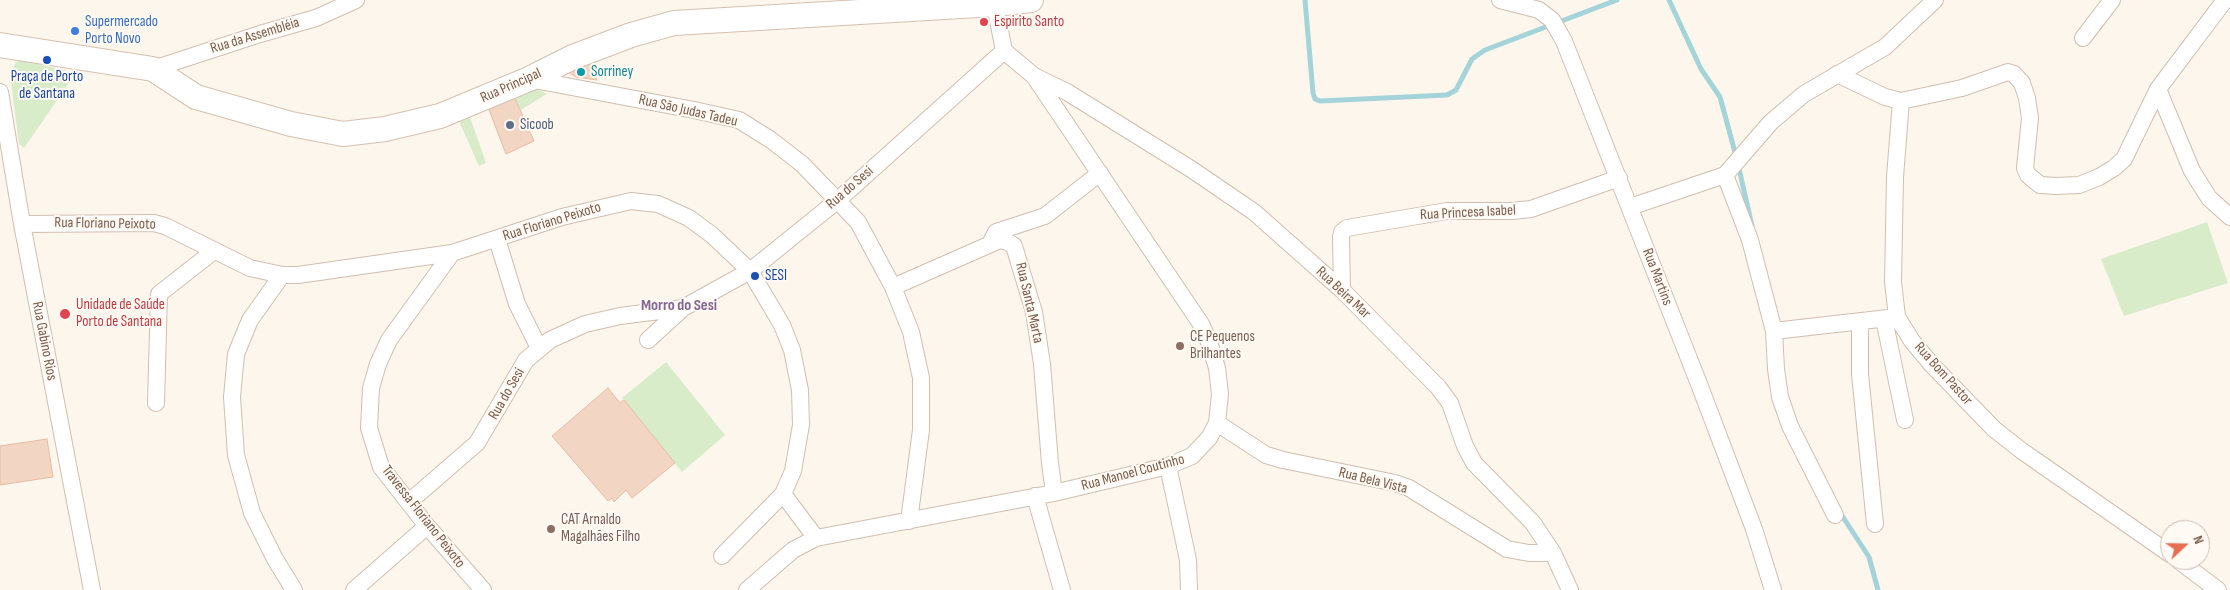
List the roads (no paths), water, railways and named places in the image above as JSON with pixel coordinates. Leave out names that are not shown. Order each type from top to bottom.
[{"type":"street","name":"Rua da Assembléia","points":[[153,69],[316,18],[356,0]]},
{"type":"street","name":"Rua Principal","points":[[0,46],[153,69],[196,97],[291,124],[343,134],[385,129],[440,116],[529,79],[573,57],[631,35],[674,23],[1031,0]]},
{"type":"street","name":"Rua Martins","points":[[1500,0],[1539,10],[1552,20],[1559,30],[1619,178],[1754,529],[1773,590]]},
{"type":"street","points":[[1630,207],[1725,175],[1771,122],[1804,94],[1885,47],[1935,0]]},
{"type":"street","points":[[2083,38],[2112,0]]},
{"type":"street","points":[[1837,74],[1886,97],[1901,100],[1962,88],[2008,72],[2014,74],[2022,83],[2027,98],[2030,118],[2025,168],[2028,175],[2040,185],[2079,184],[2099,177],[2124,159],[2158,89],[2225,0]]},
{"type":"street","points":[[995,2],[1004,50]]},
{"type":"street","name":"Rua Manoel Coutinho","points":[[747,590],[793,550],[816,538],[1054,493],[1168,466],[1192,456],[1209,438],[1217,423],[1220,394],[1217,368],[1209,342],[1196,317],[1034,76],[1004,50]]},
{"type":"street","name":"Rua do Sesi","points":[[648,340],[683,308],[750,271],[838,200],[1004,50]]},
{"type":"street","name":"Rua Beira Mar","points":[[1034,76],[1067,92],[1191,168],[1246,207],[1342,290],[1438,387],[1450,403],[1465,446],[1474,464],[1533,523],[1553,553],[1570,590]]},
{"type":"street","name":"Rua São Judas Tadeu","points":[[529,79],[739,120],[771,140],[802,164],[858,222],[893,287],[911,332],[921,378],[921,430],[909,521]]},
{"type":"street","points":[[2158,89],[2192,171],[2209,198],[2230,217]]},
{"type":"street","name":"Rua Gabino Rios","points":[[0,92],[22,224],[92,590]]},
{"type":"street","name":"Rua Bom Pastor","points":[[1901,100],[1894,177],[1893,273],[1890,318],[1932,365],[1994,428],[2022,451],[2160,547]]},
{"type":"street","points":[[990,244],[996,232],[1045,216],[1100,173]]},
{"type":"street","points":[[1725,175],[1750,240],[1774,331],[1780,397],[1790,426],[1835,515]]},
{"type":"street","name":"Rua Princesa Isabel","points":[[1342,290],[1341,237],[1342,232],[1347,228],[1447,211],[1512,211],[1531,209],[1619,178]]},
{"type":"street","name":"Rua Floriano Peixoto","points":[[22,224],[154,223],[165,226],[250,268],[282,275],[298,275],[452,253],[562,217],[631,201],[658,204],[690,218],[712,235],[750,271],[782,325],[792,350],[800,390],[801,425],[792,471],[783,494],[722,556]]},
{"type":"street","points":[[496,239],[517,304],[539,348]]},
{"type":"street","name":"Rua Santa Marta","points":[[893,287],[1000,240],[1014,246],[1034,312],[1042,364],[1054,493]]},
{"type":"street","points":[[156,403],[160,294],[214,251]]},
{"type":"street","name":"Travessa Floriano Peixoto","points":[[452,253],[389,340],[378,364],[371,388],[370,428],[381,467],[427,526],[483,590]]},
{"type":"street","points":[[282,275],[250,320],[236,354],[232,397],[236,455],[252,513],[275,559],[294,590]]},
{"type":"street","name":"Rua do Sesi","points":[[409,502],[477,443],[522,366],[539,348],[550,340],[585,324],[620,316],[683,308]]},
{"type":"street","points":[[1774,331],[1890,318],[1904,420]]},
{"type":"street","points":[[1860,322],[1860,374],[1875,524]]},
{"type":"street","name":"Rua Bela Vista","points":[[1217,423],[1266,455],[1395,483],[1409,488],[1507,549],[1529,553],[1553,553]]},
{"type":"street","points":[[1168,466],[1188,560],[1189,590]]},
{"type":"street","points":[[783,494],[816,538]]},
{"type":"street","points":[[1035,496],[1062,590]]},
{"type":"street","points":[[354,590],[427,526]]},
{"type":"street","points":[[2191,570],[2218,590]]},
{"type":"waterway","points":[[1305,0],[1313,93],[1315,99],[1320,101],[1447,95],[1456,90],[1472,59],[1485,50],[1617,0]]},
{"type":"waterway","points":[[1669,0],[1701,69],[1720,97],[1736,156]]},
{"type":"waterway","points":[[1738,164],[1752,226]]},
{"type":"waterway","points":[[1839,511],[1869,557],[1878,590]]},
{"type":"place","name":"Espirito Santo","points":[[984,22]]},
{"type":"place","name":"Supermercado Porto Novo","points":[[75,31]]},
{"type":"place","name":"Praça de Porto de Santana","points":[[47,60]]},
{"type":"place","name":"Sorriney","points":[[581,72]]},
{"type":"place","name":"Sicoob","points":[[510,125]]},
{"type":"place","name":"SESI","points":[[755,276]]},
{"type":"place","name":"Unidade de Saúde Porto de Santana","points":[[65,314]]},
{"type":"place","name":"CE Pequenos Brilhantes","points":[[1180,346]]},
{"type":"place","name":"CAT Arnaldo Magalhães Filho","points":[[551,529]]},
{"type":"district","name":"Morro do Sesi","points":[[679,306]]}]
